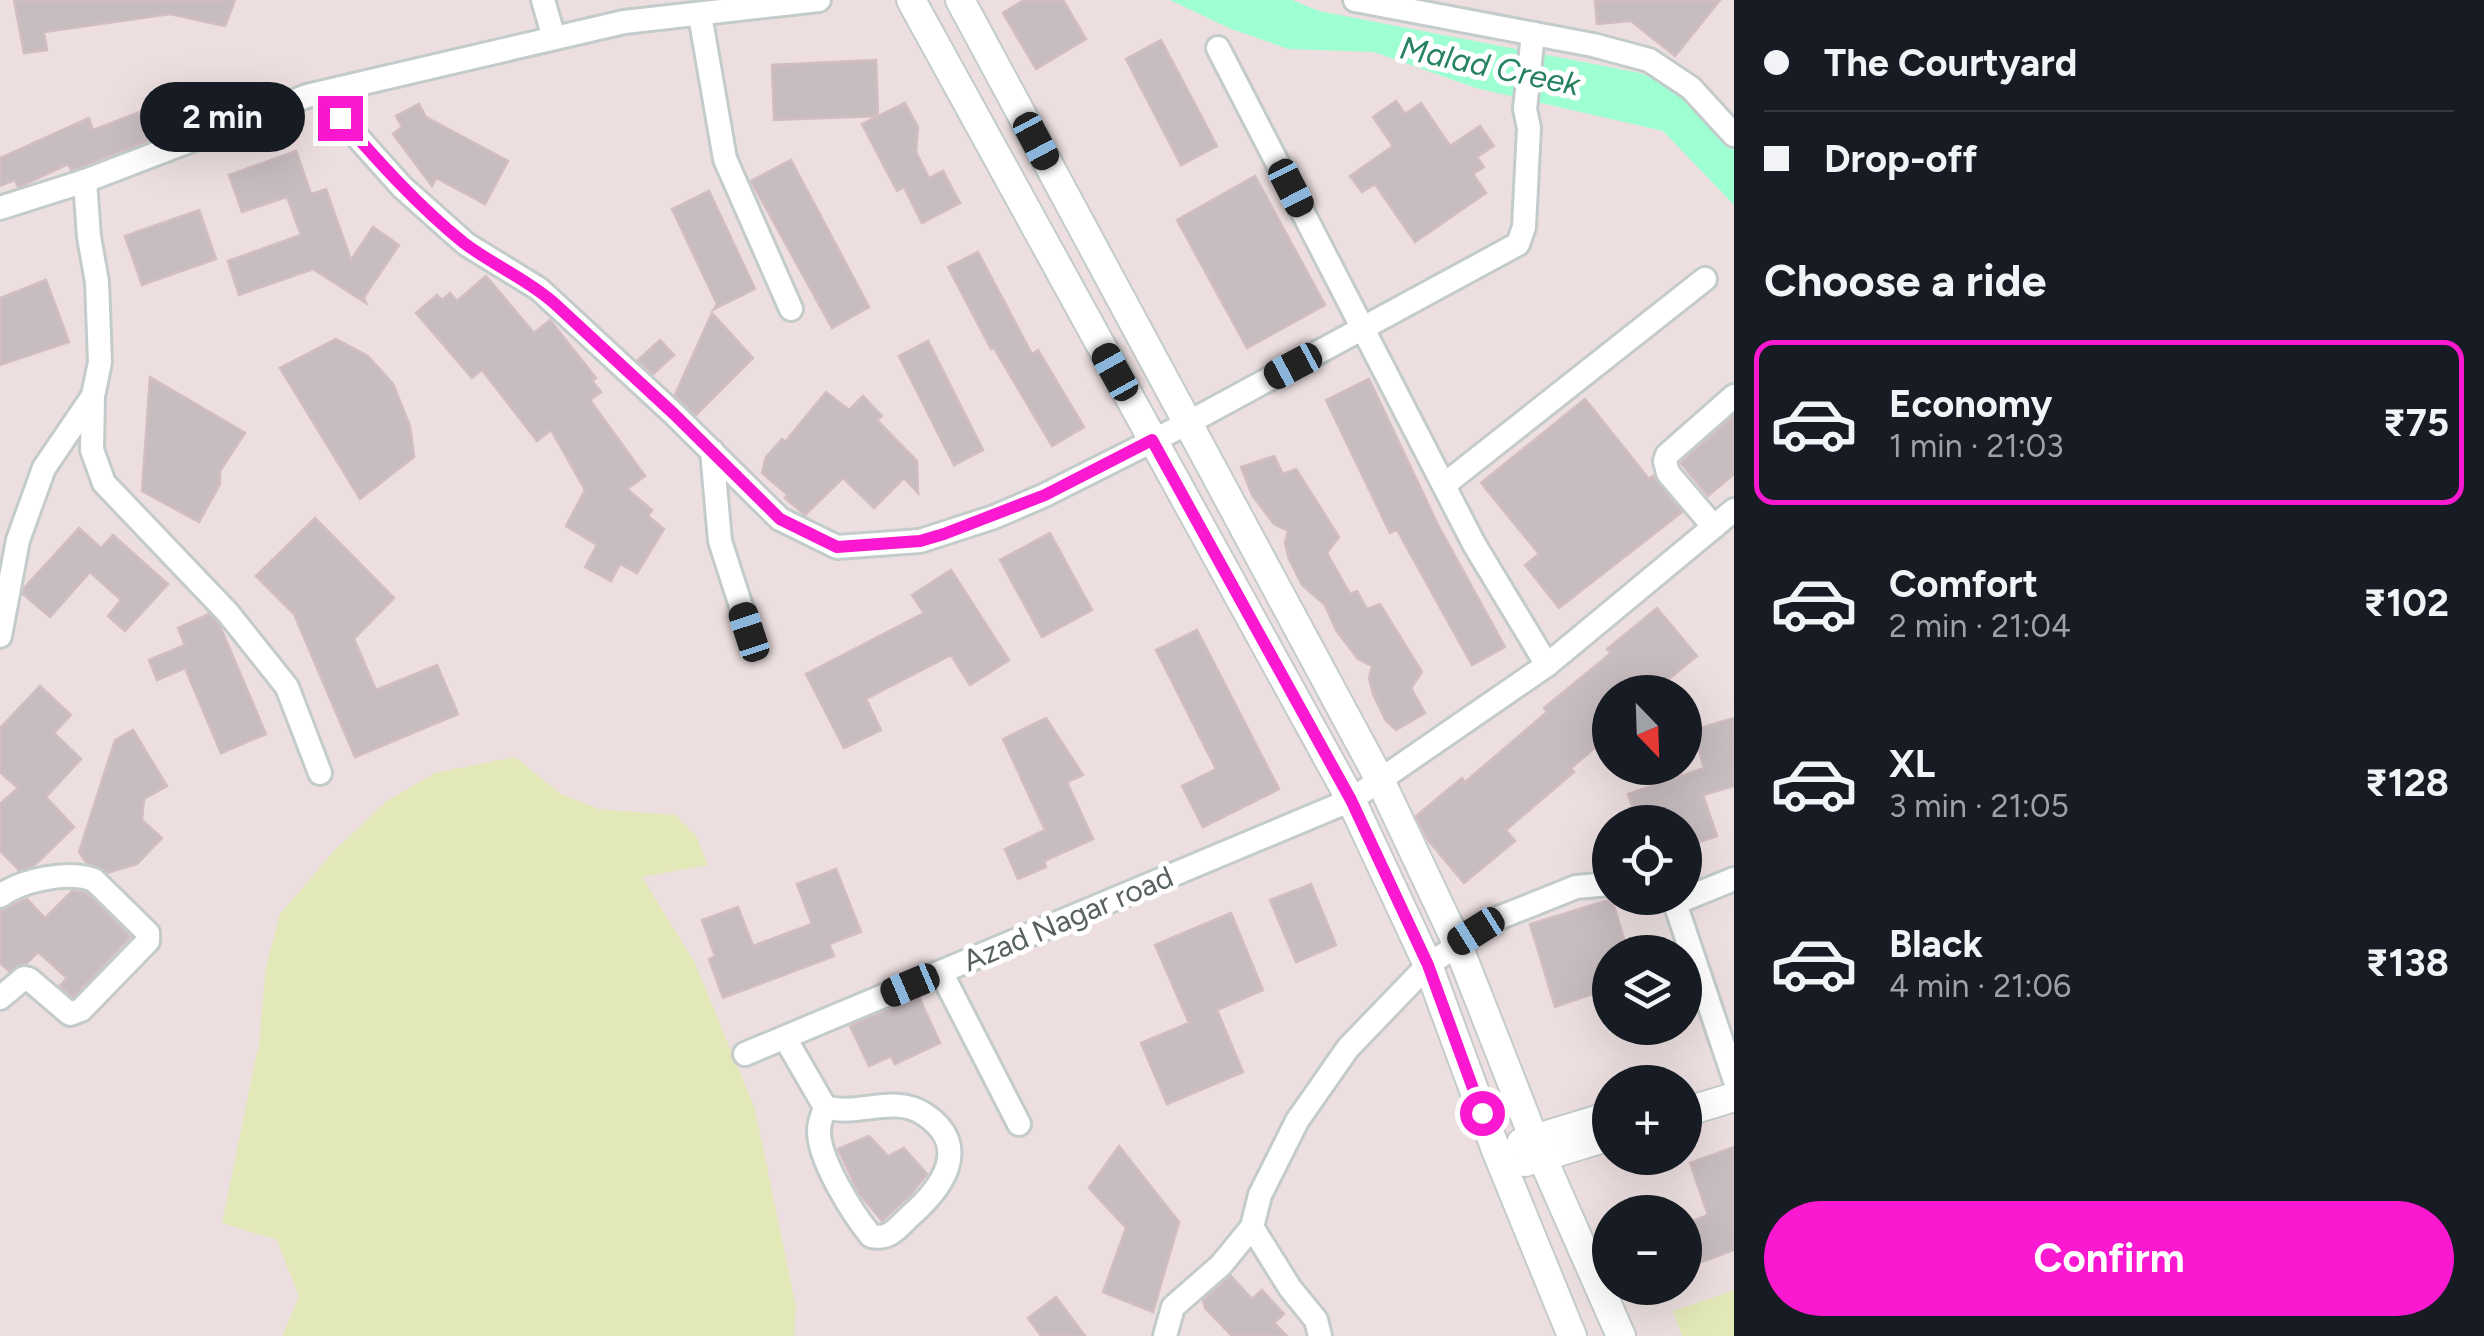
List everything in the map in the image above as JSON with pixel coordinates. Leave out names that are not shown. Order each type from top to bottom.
[{"type":"street","points":[[544,0],[554,38]]},
{"type":"street","points":[[0,208],[85,181],[308,96],[624,22],[818,0]]},
{"type":"street","points":[[912,0],[1351,800],[1428,965],[1500,1159],[1572,1336]]},
{"type":"street","points":[[960,0],[1380,780],[1457,943],[1539,1148],[1622,1336]]},
{"type":"street","points":[[1354,0],[1540,43],[1650,60],[1691,88],[1734,136]]},
{"type":"street","points":[[700,16],[725,159],[791,308]]},
{"type":"street","points":[[319,94],[402,187],[466,244],[539,290],[780,519],[837,547],[920,541],[1045,495],[1518,244],[1524,227],[1540,43]]},
{"type":"street","points":[[1218,48],[1474,544],[1547,665]]},
{"type":"street","points":[[85,181],[100,362],[93,396],[92,450],[104,483],[228,614],[287,687],[320,773]]},
{"type":"street","points":[[1444,485],[1705,279]]},
{"type":"street","points":[[0,636],[18,540],[44,468],[93,396]]},
{"type":"street","points":[[1714,526],[1668,473],[1664,462],[1734,396]]},
{"type":"street","points":[[712,451],[720,541],[749,632]]},
{"type":"street","name":"Azad Nagar road","points":[[745,1054],[1351,800],[1547,665],[1734,510]]},
{"type":"street","points":[[0,896],[18,886],[71,875],[85,876],[94,880],[148,934],[148,942],[81,1010],[70,1014],[29,978],[0,998]]},
{"type":"street","points":[[1702,890],[1734,880]]},
{"type":"street","points":[[1165,1336],[1174,1307],[1221,1265],[1252,1227],[1260,1195],[1297,1121],[1348,1048],[1428,965],[1457,943],[1496,919],[1576,886],[1592,885]]},
{"type":"street","points":[[1674,915],[1734,1078],[1702,1088]]},
{"type":"street","points":[[941,972],[1018,1124]]},
{"type":"street","points":[[785,1038],[825,1107],[914,1108],[941,1129],[949,1148],[944,1180],[934,1196],[891,1235],[872,1236],[850,1208],[820,1144],[819,1128],[825,1107]]},
{"type":"street","points":[[1702,1107],[1734,1097]]},
{"type":"street","points":[[1539,1148],[1592,1124]]},
{"type":"street","points":[[1500,1159],[1592,1139]]},
{"type":"street","points":[[1252,1227],[1290,1288],[1316,1320],[1320,1336]]},
{"type":"shaded area","points":[[515,757],[561,794],[598,809],[675,815],[696,836],[708,865],[642,877],[695,963],[755,1109],[796,1307],[794,1336],[282,1336],[299,1297],[277,1240],[222,1223],[259,1043],[266,967],[280,914],[334,851],[387,801],[435,773]]},
{"type":"shaded area","points":[[1734,1290],[1734,1336],[1682,1336],[1673,1311],[1702,1305],[1702,1301]]},
{"type":"water","name":"Malad Creek","points":[[1170,0],[1292,0],[1319,11],[1640,73],[1680,90],[1734,149],[1734,205],[1663,131],[1476,88],[1374,52],[1288,49],[1229,28]]},
{"type":"building","points":[[14,0],[235,0],[225,26],[170,14],[44,32],[47,50],[24,53]]},
{"type":"building","points":[[1024,0],[1063,0],[1086,39],[1036,69],[1003,13]]},
{"type":"building","points":[[1595,0],[1720,0],[1675,56],[1631,21],[1597,24]]},
{"type":"building","points":[[1161,40],[1217,146],[1181,165],[1126,59]]},
{"type":"building","points":[[876,60],[878,116],[774,120],[772,65]]},
{"type":"building","points":[[1396,101],[1405,114],[1421,103],[1450,146],[1480,126],[1494,146],[1477,157],[1484,167],[1473,174],[1486,193],[1415,242],[1375,184],[1362,192],[1350,176],[1393,146],[1373,117]]},
{"type":"building","points":[[163,103],[167,112],[187,105],[194,123],[71,170],[68,164],[18,187],[15,180],[0,186],[0,158],[89,118],[93,130]]},
{"type":"building","points":[[905,103],[918,127],[916,152],[929,178],[943,171],[960,203],[922,223],[904,187],[897,191],[862,124]]},
{"type":"building","points":[[419,104],[426,117],[508,161],[485,204],[436,178],[432,186],[393,134],[402,127],[396,116]]},
{"type":"building","points":[[296,151],[311,194],[326,189],[351,260],[373,227],[399,245],[364,297],[366,303],[313,269],[239,295],[228,261],[301,235],[287,197],[242,212],[229,175]]},
{"type":"building","points":[[791,160],[869,307],[832,328],[751,181]]},
{"type":"building","points":[[1255,176],[1325,305],[1247,348],[1177,220]]},
{"type":"building","points":[[709,191],[755,289],[714,309],[717,304],[672,209]]},
{"type":"building","points":[[199,210],[216,259],[142,285],[125,236]]},
{"type":"building","points":[[978,252],[1032,354],[1038,350],[1084,427],[1052,446],[994,348],[991,349],[948,267]]},
{"type":"building","points":[[486,276],[534,333],[550,320],[596,378],[592,381],[601,392],[590,400],[645,476],[627,489],[652,510],[648,516],[664,529],[637,573],[620,564],[611,581],[585,567],[597,545],[566,526],[585,490],[551,430],[537,441],[482,370],[472,378],[416,313],[437,295],[442,300],[450,293],[457,301]]},
{"type":"building","points":[[46,280],[69,342],[0,365],[0,298]]},
{"type":"building","points":[[712,313],[753,358],[696,415],[675,395]]},
{"type":"building","points":[[336,339],[368,356],[393,384],[410,426],[414,457],[360,499],[280,368]]},
{"type":"building","points":[[660,340],[674,355],[653,374],[638,360]]},
{"type":"building","points":[[928,341],[983,450],[954,465],[899,356]]},
{"type":"building","points":[[150,377],[245,433],[220,471],[220,484],[199,522],[142,491]]},
{"type":"building","points":[[1369,379],[1438,525],[1505,647],[1472,665],[1397,530],[1390,533],[1326,400]]},
{"type":"building","points":[[826,392],[849,410],[863,396],[882,416],[877,420],[917,461],[918,493],[904,478],[874,508],[843,478],[805,515],[762,473],[766,457],[782,439],[785,442]]},
{"type":"building","points":[[1585,399],[1649,479],[1653,476],[1682,512],[1559,608],[1525,565],[1539,554],[1481,483]]},
{"type":"building","points":[[1734,416],[1734,474],[1708,496],[1681,463]]},
{"type":"building","points":[[1274,456],[1283,474],[1296,469],[1339,537],[1327,553],[1350,594],[1357,591],[1367,609],[1380,604],[1422,672],[1411,688],[1425,713],[1396,730],[1386,721],[1373,694],[1369,678],[1372,666],[1358,659],[1336,630],[1325,605],[1302,585],[1289,559],[1285,543],[1288,531],[1274,524],[1252,495],[1241,467]]},
{"type":"building","points":[[315,518],[394,598],[354,639],[376,690],[437,665],[458,714],[355,757],[294,614],[256,576]]},
{"type":"building","points":[[79,528],[101,548],[113,535],[168,584],[125,631],[108,616],[121,600],[90,572],[50,617],[23,594],[24,588]]},
{"type":"building","points":[[1050,533],[1092,610],[1042,637],[1000,560]]},
{"type":"building","points":[[951,570],[1009,660],[970,685],[951,655],[866,699],[881,730],[844,748],[806,674],[924,613],[912,595]]},
{"type":"building","points":[[1657,608],[1697,656],[1674,675],[1592,675],[1592,750],[1571,768],[1574,772],[1506,830],[1515,841],[1464,883],[1428,840],[1416,816],[1462,778],[1465,782],[1547,712],[1544,708],[1611,653],[1607,649]]},
{"type":"building","points":[[209,614],[220,626],[266,734],[221,753],[185,668],[157,680],[149,660],[185,645],[178,628]]},
{"type":"building","points":[[1197,630],[1279,789],[1203,827],[1182,786],[1216,769],[1156,650]]},
{"type":"building","points":[[40,686],[71,715],[54,733],[81,759],[46,797],[74,827],[34,866],[19,870],[0,851],[0,804],[18,788],[0,772],[0,728]]},
{"type":"building","points":[[1046,718],[1083,775],[1067,782],[1093,839],[1044,861],[1046,867],[1018,879],[1005,849],[1045,830],[1003,739]]},
{"type":"building","points":[[1734,718],[1734,786],[1703,795],[1717,836],[1702,841],[1702,805],[1632,805],[1628,794],[1654,785],[1702,785],[1702,727]]},
{"type":"building","points":[[133,730],[167,786],[144,799],[142,820],[162,838],[137,864],[108,873],[86,862],[79,852],[115,740]]},
{"type":"building","points":[[836,869],[861,932],[829,944],[834,956],[723,998],[709,959],[715,956],[702,920],[738,907],[753,946],[812,924],[797,884]]},
{"type":"building","points":[[1311,884],[1336,945],[1296,962],[1270,900]]},
{"type":"building","points":[[72,891],[86,893],[130,937],[73,997],[60,986],[67,978],[38,952],[27,963],[9,971],[0,963],[0,911],[27,899],[45,918]]},
{"type":"building","points":[[1592,905],[1592,915],[1617,915],[1623,935],[1592,935],[1592,994],[1555,1007],[1530,924]]},
{"type":"building","points":[[1231,913],[1263,990],[1217,1010],[1243,1072],[1167,1104],[1141,1043],[1189,1023],[1155,945]]},
{"type":"building","points":[[919,997],[940,1043],[895,1064],[891,1056],[869,1066],[850,1026]]},
{"type":"building","points":[[869,1136],[888,1156],[904,1148],[927,1174],[882,1221],[859,1193],[838,1149]]},
{"type":"building","points":[[1119,1146],[1179,1222],[1153,1312],[1103,1292],[1126,1228],[1089,1188]]},
{"type":"building","points":[[1734,1147],[1734,1250],[1702,1262],[1702,1217],[1708,1215],[1694,1175],[1702,1175],[1702,1159]]},
{"type":"building","points":[[1231,1276],[1252,1299],[1262,1290],[1284,1314],[1274,1323],[1287,1336],[1232,1336],[1205,1308],[1203,1300]]},
{"type":"building","points":[[1056,1297],[1085,1336],[1041,1336],[1028,1318]]},
{"type":"route","points":[[340,118],[402,187],[466,244],[539,290],[569,316],[780,519],[837,547],[920,541],[944,534],[1045,495],[1152,440],[1351,800],[1428,965],[1482,1113]]}]
